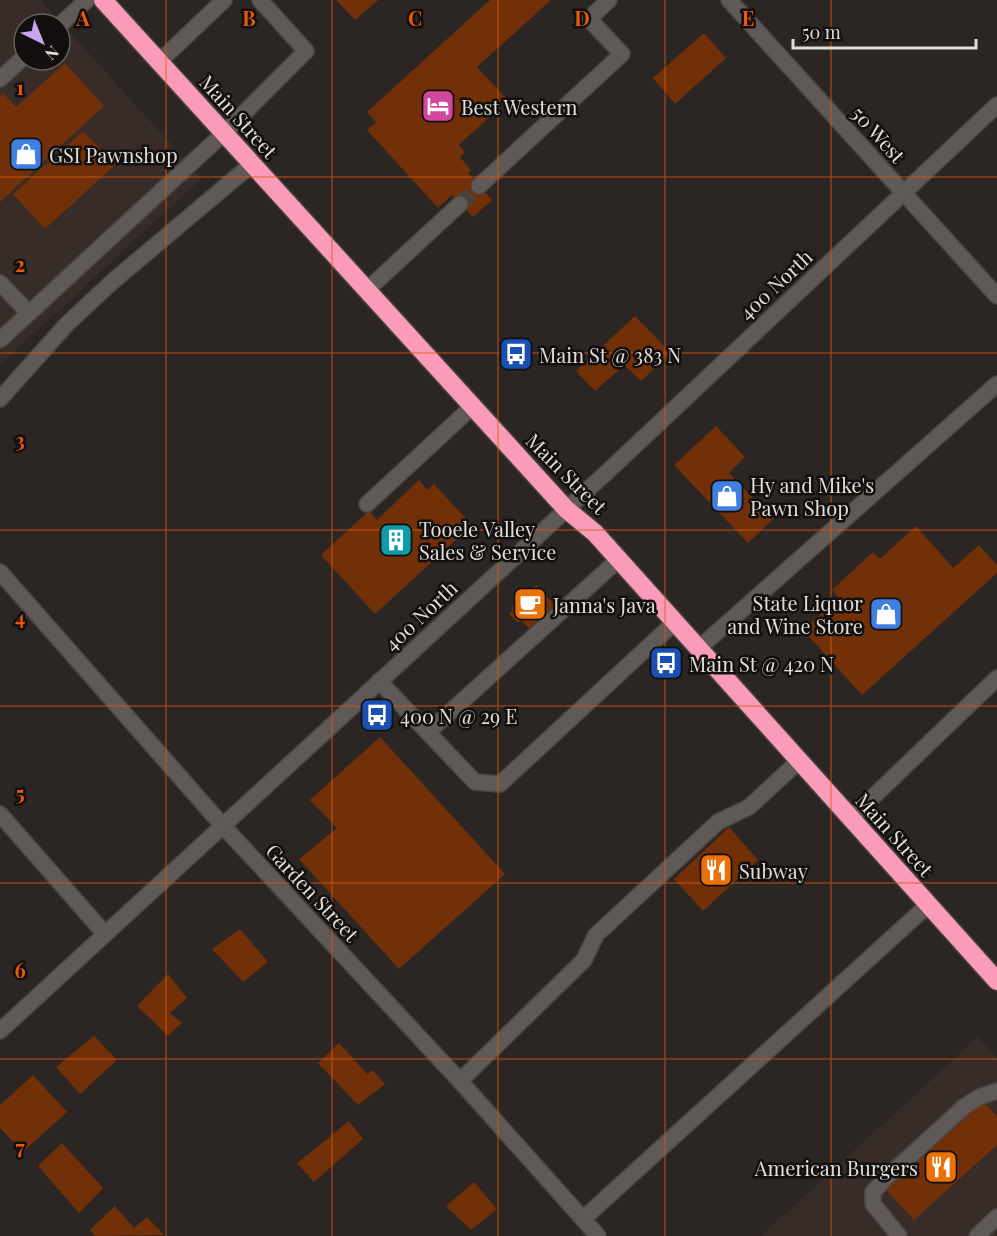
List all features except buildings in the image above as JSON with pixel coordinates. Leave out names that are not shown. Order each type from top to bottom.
[{"type":"highway","name":"Main Street","points":[[103,0],[566,509],[595,533],[997,981]]},
{"type":"street","points":[[72,14],[87,0]]},
{"type":"street","points":[[159,62],[224,0]]},
{"type":"street","points":[[0,340],[224,133],[306,51],[260,0]]},
{"type":"street","points":[[479,186],[622,54],[589,19],[609,0]]},
{"type":"street","name":"50 West","points":[[729,0],[997,297]]},
{"type":"street","points":[[0,79],[12,68]]},
{"type":"street","name":"400 North","points":[[0,1031],[566,509],[997,105]]},
{"type":"street","points":[[0,399],[89,303],[160,239],[252,164]]},
{"type":"street","points":[[367,290],[460,204]]},
{"type":"street","points":[[0,283],[28,314]]},
{"type":"street","points":[[698,649],[997,384]]},
{"type":"street","points":[[367,504],[472,406]]},
{"type":"street","points":[[428,732],[618,560]]},
{"type":"street","name":"Garden Street","points":[[0,572],[223,826],[460,1081],[598,1236]]},
{"type":"street","points":[[379,681],[475,782],[500,784],[675,622]]},
{"type":"street","points":[[850,819],[997,678]]},
{"type":"street","points":[[460,1081],[584,960],[596,935],[718,822],[749,807],[799,761]]},
{"type":"street","points":[[0,814],[105,934]]},
{"type":"street","points":[[583,1219],[928,905]]},
{"type":"street","points":[[899,1236],[873,1204],[873,1192],[965,1106],[979,1097],[997,1091]]},
{"type":"street","points":[[977,1236],[997,1217]]},
{"type":"shaded area","points":[[0,0],[40,0],[51,12],[12,12],[12,72],[72,72],[72,35],[202,178],[0,365]]},
{"type":"shaded area","points":[[978,1037],[997,1058],[997,1236],[761,1236]]},
{"type":"tunnel","points":[[460,204],[479,186]]},
{"type":"place","name":"Best Western","points":[[438,106]]},
{"type":"place","name":"GSI Pawnshop","points":[[26,154]]},
{"type":"place","name":"Main St @ 383 N","points":[[516,354]]},
{"type":"place","name":"Hy and Mike's Pawn Shop","points":[[727,496]]},
{"type":"place","name":"Tooele Valley Sales & Service","points":[[396,540]]},
{"type":"place","name":"Janna's Java","points":[[530,604]]},
{"type":"place","name":"State Liquor and Wine Store","points":[[886,614]]},
{"type":"place","name":"Main St @ 420 N","points":[[666,663]]},
{"type":"place","name":"400 N @ 29 E","points":[[377,715]]},
{"type":"place","name":"Subway","points":[[716,870]]},
{"type":"place","name":"American Burgers","points":[[941,1167]]}]
